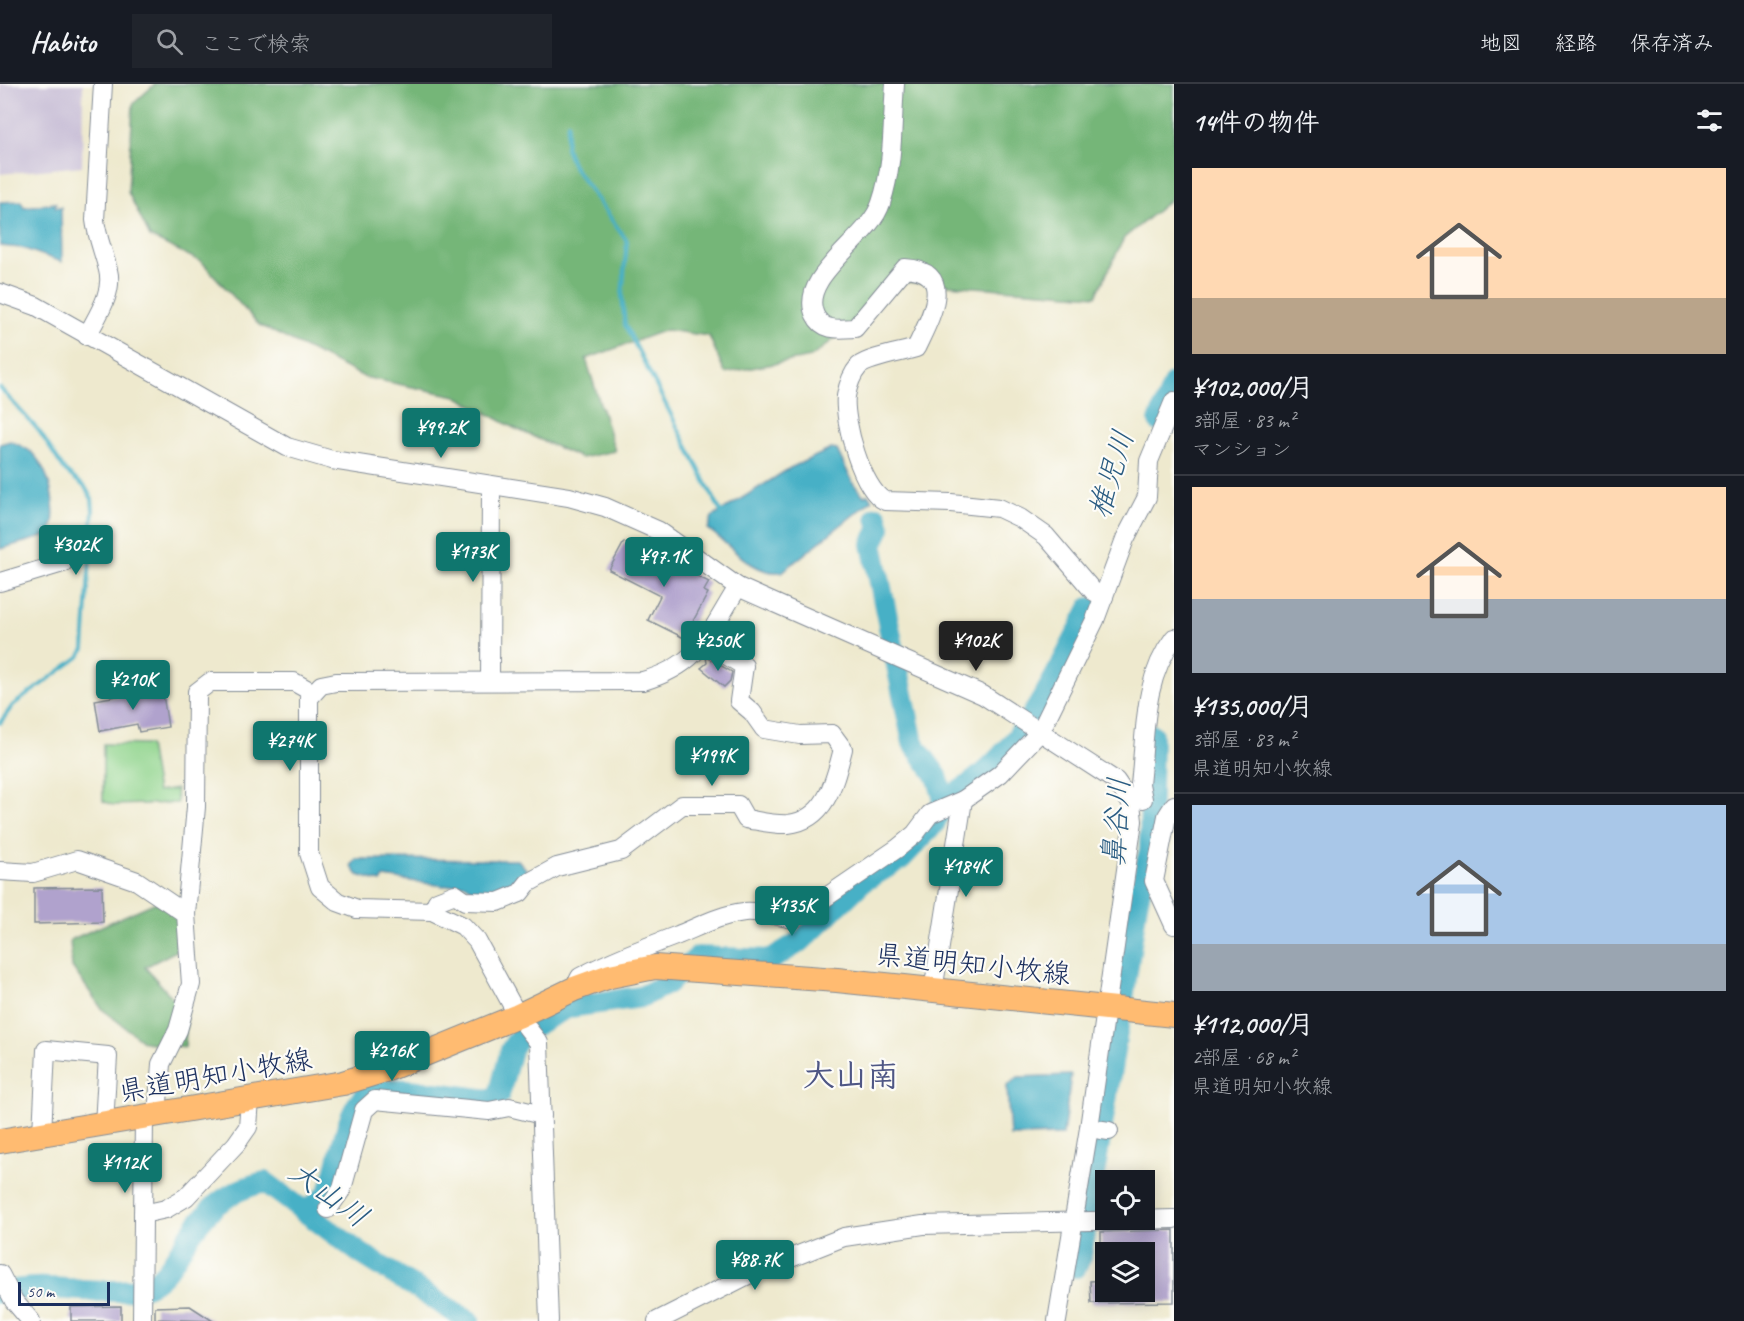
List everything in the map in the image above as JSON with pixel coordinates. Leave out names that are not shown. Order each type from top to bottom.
[{"type":"main road","name":"県道明知小牧線","points":[[0,1141],[343,1083],[524,1024],[574,988],[640,968],[672,967],[1174,1015]]},
{"type":"street","points":[[87,336],[103,306],[109,286],[109,272],[97,237],[94,220],[103,84]]},
{"type":"street","points":[[896,84],[888,177],[881,204],[872,223],[826,270],[811,295],[811,307],[818,322],[833,330],[855,328],[905,268],[920,269],[930,276],[936,288],[936,304],[916,348],[861,364],[849,380],[846,398],[861,470],[877,497],[885,501],[951,502],[999,508],[1020,518],[1046,536],[1094,591],[1104,597]]},
{"type":"street","points":[[0,293],[36,306],[287,447],[332,460],[569,497],[614,511],[659,531],[738,587],[983,695],[1154,803]]},
{"type":"street","points":[[574,988],[580,977],[615,958],[715,919],[744,912],[762,912],[769,916],[794,919],[898,848],[915,834],[930,814],[963,800],[1000,774],[1076,663],[1125,539],[1147,497],[1149,461],[1167,443],[1174,401]]},
{"type":"street","points":[[490,681],[491,486]]},
{"type":"street","points":[[0,582],[63,563],[62,549]]},
{"type":"street","points":[[549,1321],[539,1043],[524,1024],[477,941],[463,926],[432,911],[357,909],[338,902],[320,886],[309,853],[307,705],[312,692],[321,685],[336,682],[643,681],[668,674],[686,663],[704,641],[738,587]]},
{"type":"street","points":[[1174,638],[1164,651],[1150,685],[1140,784],[1167,816],[1154,881],[1174,925]]},
{"type":"street","points":[[432,911],[437,901],[455,894],[465,901],[498,902],[520,893],[528,883],[557,867],[621,851],[682,804],[738,804],[746,819],[789,824],[812,815],[826,800],[833,785],[843,750],[838,741],[832,734],[800,735],[764,729],[752,712],[739,701],[744,666],[704,641]]},
{"type":"street","points":[[142,1321],[143,1214],[150,1117],[161,1064],[178,1030],[191,984],[186,914],[196,807],[197,692],[210,682],[294,682],[312,692]]},
{"type":"street","points":[[933,991],[963,800]]},
{"type":"street","points":[[1057,1321],[1084,1222],[1097,1129],[1107,1008],[1133,821],[1154,803]]},
{"type":"street","points":[[0,871],[33,873],[77,860],[99,866],[137,882],[186,914]]},
{"type":"street","points":[[42,1134],[46,1050],[108,1056],[104,1125]]},
{"type":"street","points":[[143,1214],[166,1209],[186,1197],[236,1144],[248,1127],[250,1099]]},
{"type":"street","points":[[328,1209],[342,1189],[364,1110],[375,1100],[489,1111],[509,1107],[542,1115]]},
{"type":"street","points":[[657,1321],[750,1274],[844,1237],[923,1225],[1174,1219]]},
{"type":"street","points":[[2,1277],[14,1301],[31,1321]]},
{"type":"shaded area","points":[[0,84],[83,84],[82,166],[0,174]]},
{"type":"green space","points":[[155,84],[1174,84],[1174,193],[1169,201],[1124,238],[1096,296],[907,282],[811,357],[725,373],[709,336],[666,330],[586,359],[615,451],[581,458],[514,428],[456,396],[364,377],[259,325],[202,262],[150,237],[128,192],[133,104]]},
{"type":"green space","points":[[103,744],[149,745],[157,792],[176,789],[177,803],[113,805],[103,801]]},
{"type":"green space","points":[[156,902],[182,916],[176,951],[145,967],[187,1014],[185,1047],[144,1042],[102,1009],[72,967],[70,940]]},
{"type":"water","points":[[21,201],[24,207],[56,203],[55,207],[61,207],[62,262],[22,248],[0,246],[0,202]]},
{"type":"water","points":[[10,441],[24,447],[38,460],[48,480],[54,515],[49,535],[0,549],[0,444]]},
{"type":"water","points":[[831,449],[837,450],[853,483],[864,496],[868,494],[872,500],[782,572],[772,572],[752,564],[708,529],[712,517],[790,468]]},
{"type":"water","points":[[356,859],[518,860],[527,870],[517,882],[507,889],[479,895],[465,884],[444,886],[384,877],[381,882],[358,875],[351,866]]},
{"type":"water","points":[[1071,1075],[1063,1135],[1010,1136],[1007,1086],[1018,1077]]},
{"type":"building","points":[[624,542],[675,569],[677,566],[709,582],[704,591],[708,593],[684,638],[648,620],[660,596],[609,570]]},
{"type":"building","points":[[706,657],[732,672],[730,681],[724,687],[701,668],[707,663]]},
{"type":"building","points":[[162,688],[168,727],[139,732],[137,724],[100,731],[95,700]]},
{"type":"building","points":[[102,887],[103,922],[34,924],[34,888]]},
{"type":"building","points":[[1174,1230],[1174,1302],[1091,1303],[1090,1281],[1095,1281],[1095,1302],[1155,1302],[1155,1242],[1101,1242],[1101,1232]]},
{"type":"building","points":[[121,1306],[121,1321],[71,1321],[71,1307]]},
{"type":"building","points":[[190,1306],[213,1321],[155,1319],[155,1307]]},
{"type":"waterway","points":[[568,123],[566,148],[573,166],[627,241],[622,296],[625,325],[721,512],[724,512]]},
{"type":"waterway","name":"椎児川","points":[[1159,421],[1174,383]]},
{"type":"waterway","points":[[0,388],[39,431],[65,471],[85,487],[92,499],[93,510],[84,649],[79,657],[13,705],[0,723]]},
{"type":"waterway","points":[[877,517],[880,528],[872,544],[913,743],[937,776],[944,800]]},
{"type":"waterway","name":"椎児川","points":[[304,1212],[329,1191],[349,1121],[355,1108],[372,1092],[413,1090],[492,1100],[499,1095],[511,1050],[520,1036],[540,1022],[569,1007],[641,997],[667,984],[698,957],[770,960],[801,941],[862,882],[901,859],[934,824],[944,800],[971,784],[994,764],[1014,741],[1048,690],[1090,608]]},
{"type":"waterway","name":"鼻谷川","points":[[1123,999],[1137,903],[1150,850],[1152,735]]},
{"type":"waterway","name":"鼻谷川","points":[[1076,1267],[1081,1256],[1119,1020]]},
{"type":"waterway","name":"大山川","points":[[0,1292],[40,1288],[117,1291],[144,1287],[154,1282],[167,1270],[198,1223],[216,1205],[238,1191],[265,1182],[360,1253],[469,1321]]},
{"type":"district","name":"大山南","points":[[851,1075]]}]
